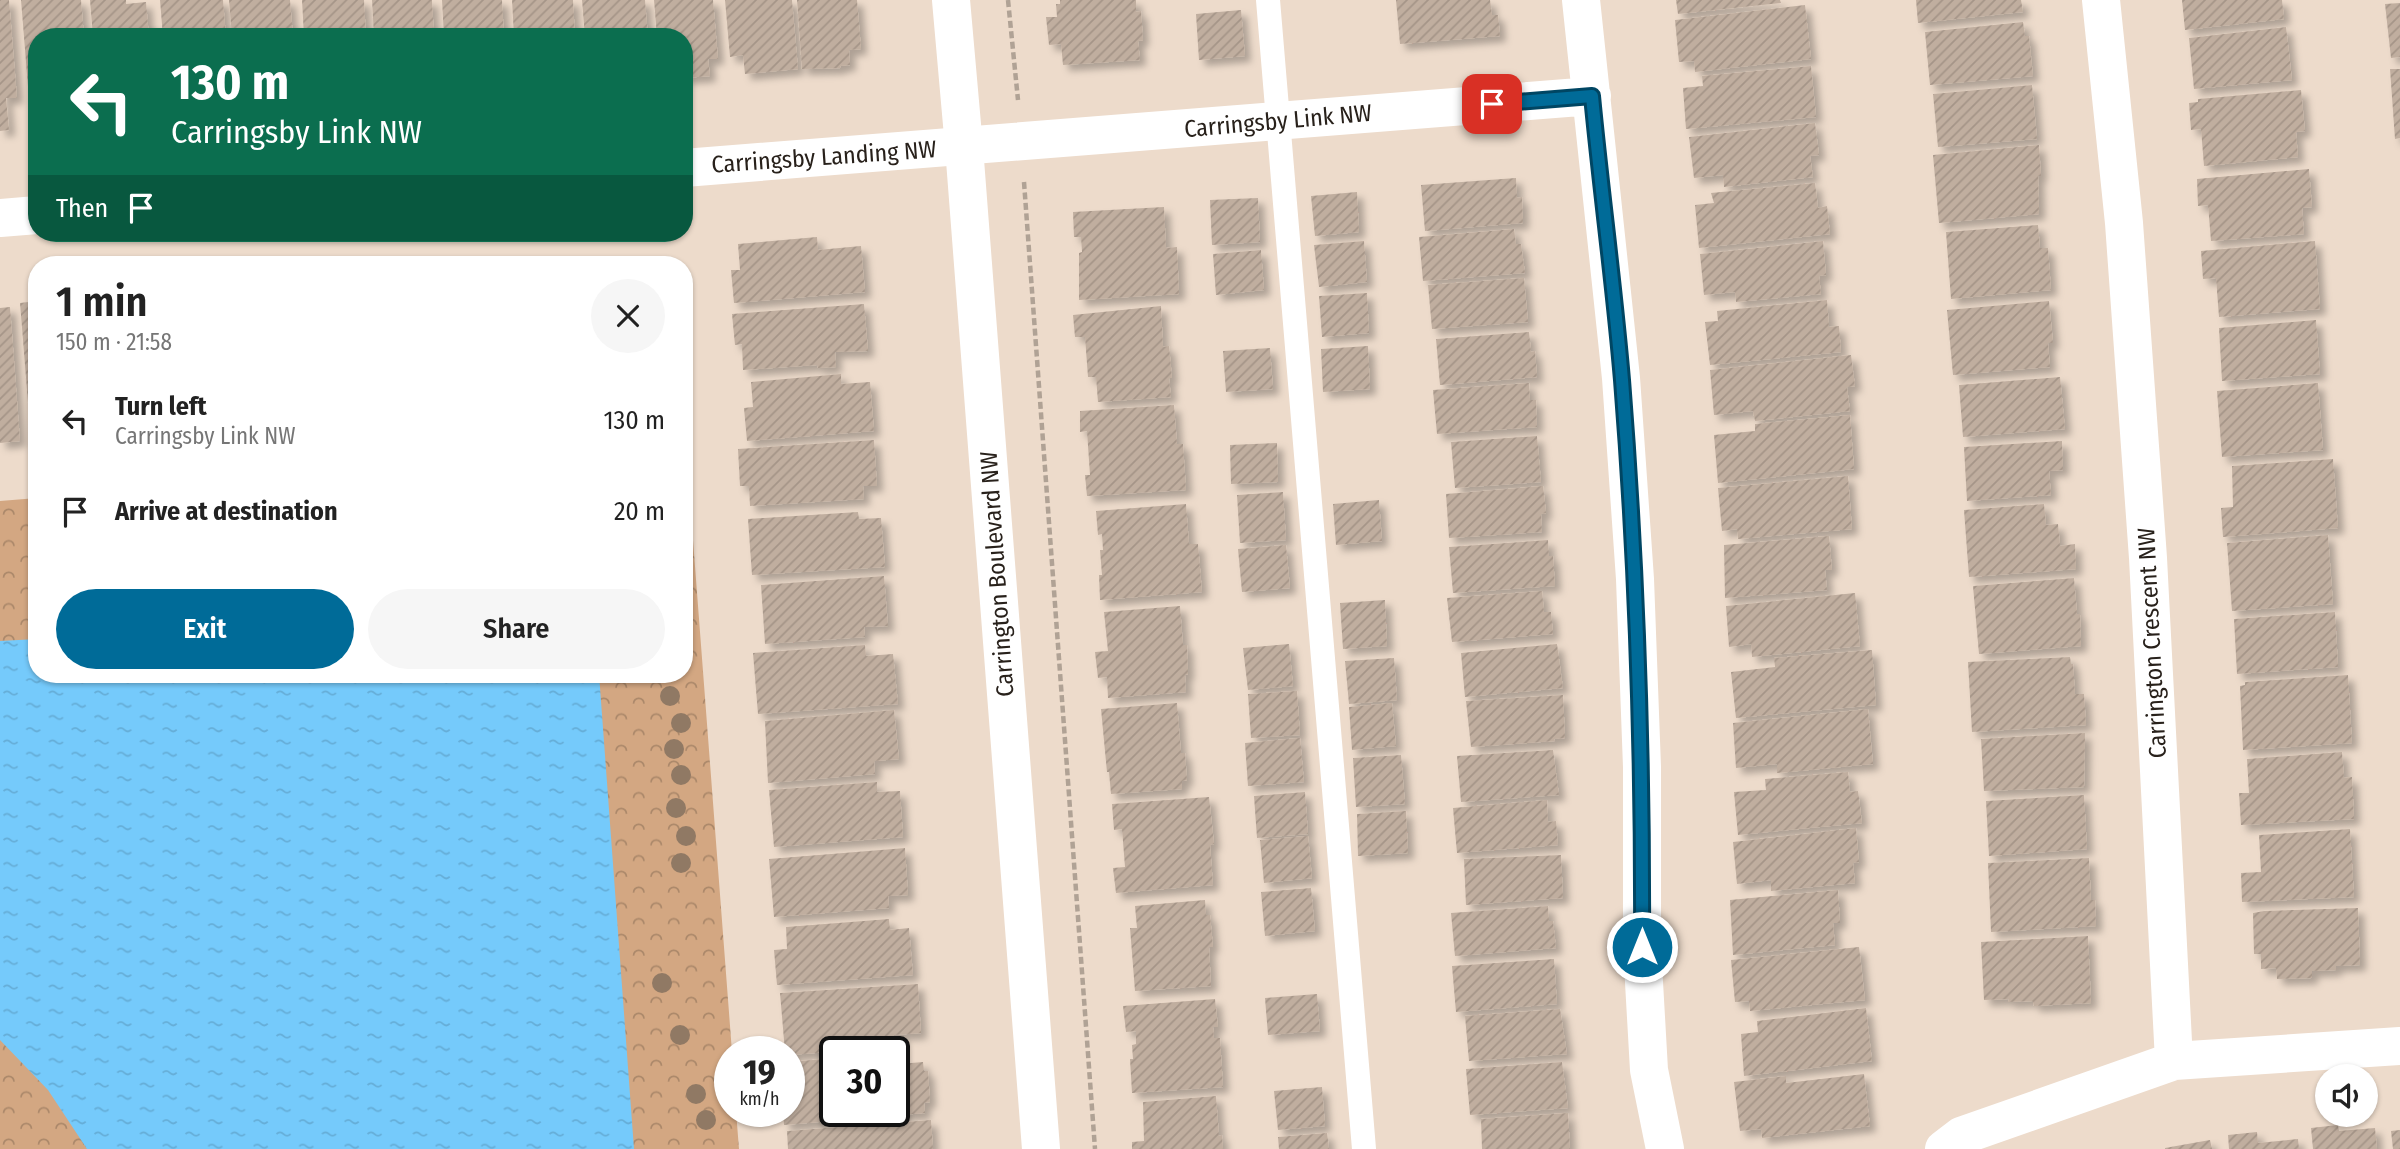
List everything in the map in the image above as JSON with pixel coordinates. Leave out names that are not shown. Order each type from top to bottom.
[{"type":"street","name":"Carrington Boulevard NW","points":[[951,0],[1041,1149]]},
{"type":"street","points":[[1581,0],[1621,378],[1635,579],[1642,767],[1642,947],[1649,1070],[1665,1149]]},
{"type":"street","name":"Carrington Crescent NW","points":[[2101,0],[2124,223],[2148,558],[2174,1061]]},
{"type":"street","name":"Carringsby Link NW","points":[[964,147],[1592,96]]},
{"type":"street","name":"Carringsby Landing NW","points":[[693,167],[964,147]]},
{"type":"street","points":[[0,218],[28,216]]},
{"type":"street","points":[[1944,1149],[1961,1136],[2174,1061],[2400,1046]]},
{"type":"lane","points":[[1268,0],[1364,1149]]},
{"type":"path","points":[[1008,0],[1016,77]]},
{"type":"path","points":[[1026,198],[1096,1149]]},
{"type":"green space","points":[[28,499],[28,683],[693,683],[693,540],[731,1036],[714,1036],[714,1127],[737,1127],[739,1149],[0,1149],[0,501]]},
{"type":"water","points":[[28,639],[28,683],[600,683],[634,1149],[87,1149],[48,1090],[0,1040],[0,641]]},
{"type":"building","points":[[0,0],[9,0],[17,98],[6,98],[9,130],[0,131]]},
{"type":"building","points":[[21,0],[81,0],[83,28],[28,28],[28,87]]},
{"type":"building","points":[[90,0],[126,0],[126,4],[146,2],[148,28],[92,28]]},
{"type":"building","points":[[160,0],[223,0],[225,28],[162,28]]},
{"type":"building","points":[[229,0],[290,0],[292,28],[231,28]]},
{"type":"building","points":[[302,0],[364,0],[366,28],[304,28]]},
{"type":"building","points":[[372,0],[432,0],[434,28],[374,28]]},
{"type":"building","points":[[442,0],[502,0],[504,28],[444,28]]},
{"type":"building","points":[[512,0],[573,0],[575,28],[514,28]]},
{"type":"building","points":[[582,0],[645,0],[647,28],[584,28]]},
{"type":"building","points":[[654,0],[713,0],[718,59],[708,59],[710,76],[693,77],[693,28],[656,28]]},
{"type":"building","points":[[725,0],[792,0],[798,69],[745,74],[743,55],[730,57]]},
{"type":"building","points":[[797,0],[857,0],[861,49],[849,50],[850,65],[840,66],[841,68],[802,69]]},
{"type":"building","points":[[1060,0],[1136,0],[1136,12],[1141,11],[1143,40],[1138,41],[1140,60],[1063,65],[1061,44],[1049,45],[1046,17],[1057,17],[1056,4],[1060,4]]},
{"type":"building","points":[[1396,0],[1490,0],[1492,15],[1498,15],[1500,36],[1400,44]]},
{"type":"building","points":[[1676,0],[1780,0],[1781,3],[1678,14]]},
{"type":"building","points":[[1916,0],[2021,0],[2023,12],[1918,23]]},
{"type":"building","points":[[2182,0],[2282,0],[2284,19],[2185,30]]},
{"type":"building","points":[[2400,3],[2400,57],[2391,58],[2385,4]]},
{"type":"building","points":[[1805,5],[1811,59],[1695,72],[1694,61],[1679,62],[1675,20]]},
{"type":"building","points":[[1241,10],[1245,56],[1199,60],[1196,14]]},
{"type":"building","points":[[2023,22],[2025,36],[2029,36],[2033,76],[1930,85],[1925,32]]},
{"type":"building","points":[[2286,27],[2292,80],[2194,89],[2189,38]]},
{"type":"building","points":[[1811,66],[1816,117],[1686,129],[1683,88],[1703,86],[1702,76]]},
{"type":"building","points":[[2390,69],[2400,69],[2400,138],[2395,139]]},
{"type":"building","points":[[2032,85],[2037,139],[1938,147],[1933,94]]},
{"type":"building","points":[[2301,90],[2305,131],[2296,132],[2298,157],[2204,166],[2201,129],[2191,130],[2189,103],[2198,102],[2198,99]]},
{"type":"building","points":[[1815,123],[1819,155],[1810,156],[1813,177],[1724,187],[1723,175],[1694,178],[1689,137]]},
{"type":"building","points":[[2039,145],[2039,214],[1939,223],[1933,155]]},
{"type":"building","points":[[2309,169],[2312,207],[2302,208],[2304,234],[2211,241],[2208,205],[2198,206],[2197,179]]},
{"type":"building","points":[[1516,178],[1517,198],[1522,197],[1523,223],[1425,231],[1421,185]]},
{"type":"building","points":[[1815,183],[1818,208],[1827,206],[1830,234],[1699,248],[1695,205],[1714,203],[1711,193]]},
{"type":"building","points":[[1357,192],[1359,232],[1315,236],[1311,196]]},
{"type":"building","points":[[1258,198],[1260,242],[1212,245],[1210,200]]},
{"type":"building","points":[[1164,207],[1166,248],[1177,247],[1179,294],[1079,300],[1081,237],[1074,237],[1073,212]]},
{"type":"building","points":[[2038,225],[2040,248],[2048,248],[2051,290],[1951,299],[1946,232]]},
{"type":"building","points":[[1514,229],[1516,244],[1521,244],[1525,273],[1423,281],[1419,237]]},
{"type":"building","points":[[817,237],[818,250],[861,246],[865,292],[734,303],[731,270],[740,270],[738,244]]},
{"type":"building","points":[[1364,241],[1367,282],[1319,287],[1314,245]]},
{"type":"building","points":[[1823,241],[1826,275],[1819,276],[1821,294],[1736,302],[1735,292],[1704,295],[1700,254]]},
{"type":"building","points":[[2315,241],[2320,309],[2219,317],[2216,278],[2203,279],[2201,251]]},
{"type":"building","points":[[1261,250],[1264,290],[1216,295],[1213,254]]},
{"type":"building","points":[[1524,278],[1528,322],[1432,329],[1428,285]]},
{"type":"building","points":[[1367,293],[1369,333],[1322,337],[1319,296]]},
{"type":"building","points":[[1827,300],[1829,327],[1839,326],[1841,352],[1710,365],[1705,322],[1718,321],[1717,311]]},
{"type":"building","points":[[2049,301],[2053,343],[2048,343],[2050,367],[1953,375],[1947,310]]},
{"type":"building","points":[[28,302],[28,403],[20,303]]},
{"type":"building","points":[[864,304],[868,351],[835,352],[836,367],[818,368],[817,365],[743,370],[742,344],[735,345],[732,314]]},
{"type":"building","points":[[1161,306],[1163,347],[1169,346],[1171,397],[1098,402],[1096,377],[1088,377],[1085,337],[1075,337],[1073,315]]},
{"type":"building","points":[[10,307],[20,441],[0,443],[0,308]]},
{"type":"building","points":[[2316,320],[2320,374],[2222,381],[2219,328]]},
{"type":"building","points":[[1529,332],[1531,352],[1535,351],[1537,377],[1440,385],[1436,339]]},
{"type":"building","points":[[1368,346],[1370,389],[1323,392],[1321,349]]},
{"type":"building","points":[[1270,348],[1273,389],[1226,392],[1223,351]]},
{"type":"building","points":[[1851,355],[1855,386],[1847,387],[1850,411],[1755,421],[1753,411],[1714,415],[1710,370]]},
{"type":"building","points":[[841,374],[841,384],[870,382],[874,431],[747,441],[744,408],[753,407],[751,382]]},
{"type":"building","points":[[2060,377],[2065,429],[1963,437],[1959,385]]},
{"type":"building","points":[[1529,383],[1530,400],[1536,400],[1537,427],[1437,434],[1433,390]]},
{"type":"building","points":[[2318,383],[2323,450],[2222,457],[2217,391]]},
{"type":"building","points":[[1174,405],[1177,444],[1183,444],[1186,490],[1087,496],[1085,475],[1090,475],[1087,431],[1080,432],[1080,411]]},
{"type":"building","points":[[1850,415],[1854,469],[1718,483],[1714,435],[1755,431],[1755,424]]},
{"type":"building","points":[[1537,436],[1541,482],[1455,488],[1451,442]]},
{"type":"building","points":[[874,440],[877,486],[863,486],[864,499],[750,506],[749,486],[740,486],[738,449]]},
{"type":"building","points":[[2062,441],[2063,470],[2049,471],[2051,495],[1967,501],[1964,447]]},
{"type":"building","points":[[1277,443],[1278,482],[1231,484],[1230,445]]},
{"type":"building","points":[[2333,459],[2338,528],[2223,537],[2221,508],[2233,507],[2232,466]]},
{"type":"building","points":[[1848,476],[1852,529],[1738,539],[1737,529],[1722,531],[1718,488]]},
{"type":"building","points":[[1543,486],[1546,513],[1541,514],[1542,532],[1449,538],[1446,494]]},
{"type":"building","points":[[1283,492],[1286,540],[1240,543],[1237,495]]},
{"type":"building","points":[[1379,500],[1382,541],[1336,545],[1333,504]]},
{"type":"building","points":[[1186,504],[1189,544],[1198,544],[1202,592],[1100,600],[1100,550],[1103,550],[1102,534],[1098,535],[1096,511]]},
{"type":"building","points":[[2044,504],[2046,525],[2058,524],[2060,546],[2075,544],[2076,569],[1969,577],[1964,510]]},
{"type":"building","points":[[858,512],[859,519],[881,518],[885,567],[752,575],[748,519]]},
{"type":"building","points":[[2328,535],[2333,604],[2232,611],[2227,543]]},
{"type":"building","points":[[1829,536],[1832,570],[1825,570],[1827,590],[1725,598],[1724,545]]},
{"type":"building","points":[[1548,540],[1549,556],[1553,556],[1555,586],[1453,593],[1449,547]]},
{"type":"building","points":[[1286,545],[1290,588],[1242,592],[1238,549]]},
{"type":"building","points":[[884,576],[888,626],[864,627],[865,637],[765,644],[761,585]]},
{"type":"building","points":[[2074,578],[2077,614],[2080,614],[2081,646],[1979,654],[1973,586]]},
{"type":"building","points":[[1542,591],[1544,612],[1551,612],[1553,634],[1452,642],[1447,598]]},
{"type":"building","points":[[1855,593],[1860,646],[1752,657],[1751,644],[1729,647],[1726,606]]},
{"type":"building","points":[[1385,600],[1387,646],[1343,649],[1340,603]]},
{"type":"building","points":[[1180,606],[1183,645],[1187,645],[1186,692],[1108,698],[1107,677],[1098,678],[1095,652],[1108,651],[1104,612]]},
{"type":"building","points":[[2335,612],[2338,667],[2237,674],[2234,619]]},
{"type":"building","points":[[1289,644],[1293,686],[1248,690],[1243,648]]},
{"type":"building","points":[[1557,644],[1563,688],[1465,697],[1461,653]]},
{"type":"building","points":[[865,645],[866,656],[893,654],[898,704],[758,714],[753,653]]},
{"type":"building","points":[[1872,650],[1876,705],[1736,718],[1731,672],[1775,667],[1774,658]]},
{"type":"building","points":[[2070,657],[2075,694],[2084,694],[2086,725],[1972,732],[1968,662]]},
{"type":"building","points":[[1394,658],[1397,700],[1349,704],[1345,661]]},
{"type":"building","points":[[2348,675],[2352,743],[2243,750],[2240,686],[2245,685],[2245,682]]},
{"type":"building","points":[[1297,691],[1300,735],[1251,738],[1248,694]]},
{"type":"building","points":[[1563,695],[1565,738],[1471,747],[1466,701]]},
{"type":"building","points":[[1177,703],[1181,753],[1185,753],[1187,780],[1182,781],[1182,789],[1111,794],[1101,709]]},
{"type":"building","points":[[1392,703],[1396,746],[1352,750],[1349,707]]},
{"type":"building","points":[[1868,709],[1873,764],[1777,773],[1777,764],[1736,768],[1733,723]]},
{"type":"building","points":[[894,710],[899,759],[874,761],[875,774],[768,783],[765,721]]},
{"type":"building","points":[[2085,733],[2084,787],[1984,791],[1981,739]]},
{"type":"building","points":[[1300,738],[1304,782],[1248,786],[1245,743]]},
{"type":"building","points":[[1553,750],[1559,795],[1461,802],[1457,756]]},
{"type":"building","points":[[2342,752],[2344,778],[2352,777],[2354,819],[2241,825],[2239,793],[2249,793],[2247,759]]},
{"type":"building","points":[[1401,755],[1405,804],[1356,807],[1353,758]]},
{"type":"building","points":[[1848,772],[1850,792],[1858,791],[1862,823],[1738,835],[1734,792],[1766,790],[1765,779]]},
{"type":"building","points":[[877,782],[877,792],[900,791],[903,837],[774,847],[769,790]]},
{"type":"building","points":[[1305,792],[1308,834],[1257,838],[1254,796]]},
{"type":"building","points":[[2084,795],[2087,849],[1989,856],[1986,801]]},
{"type":"building","points":[[1209,797],[1214,844],[1210,845],[1213,885],[1116,893],[1113,868],[1125,867],[1122,829],[1114,830],[1112,804]]},
{"type":"building","points":[[1547,800],[1548,822],[1556,821],[1558,845],[1457,853],[1453,808]]},
{"type":"building","points":[[1406,811],[1408,853],[1358,856],[1357,814]]},
{"type":"building","points":[[1856,828],[1859,862],[1853,863],[1855,883],[1771,891],[1771,880],[1737,884],[1733,842]]},
{"type":"building","points":[[2350,829],[2354,897],[2242,902],[2241,873],[2261,872],[2259,835]]},
{"type":"building","points":[[1308,836],[1312,878],[1264,883],[1260,840]]},
{"type":"building","points":[[905,848],[908,895],[888,896],[889,908],[774,917],[769,859]]},
{"type":"building","points":[[1561,855],[1563,898],[1466,905],[1464,859]]},
{"type":"building","points":[[2089,858],[2091,900],[2095,900],[2096,926],[1991,932],[1988,863]]},
{"type":"building","points":[[1311,888],[1315,931],[1265,936],[1261,892]]},
{"type":"building","points":[[1838,890],[1840,923],[1833,923],[1835,945],[1733,955],[1730,900]]},
{"type":"building","points":[[1205,900],[1206,915],[1210,915],[1213,947],[1209,947],[1211,986],[1135,991],[1130,928],[1137,928],[1135,906]]},
{"type":"building","points":[[1548,906],[1549,921],[1553,921],[1556,948],[1455,956],[1451,913]]},
{"type":"building","points":[[2358,908],[2360,965],[2312,971],[2312,978],[2277,979],[2276,968],[2261,969],[2261,954],[2254,954],[2253,913]]},
{"type":"building","points":[[889,919],[890,930],[909,928],[913,975],[777,985],[774,950],[787,949],[786,927]]},
{"type":"building","points":[[2088,936],[2091,1003],[2034,1006],[2033,1001],[1984,1000],[1981,942]]},
{"type":"building","points":[[1859,947],[1865,1000],[1750,1011],[1749,1001],[1735,1002],[1731,960]]},
{"type":"building","points":[[1554,959],[1557,1004],[1456,1012],[1452,966]]},
{"type":"building","points":[[918,984],[921,1033],[893,1036],[819,1036],[819,1053],[805,1054],[805,1036],[784,1036],[780,993]]},
{"type":"building","points":[[1317,994],[1320,1031],[1268,1035],[1265,998]]},
{"type":"building","points":[[1215,999],[1218,1027],[1213,1027],[1214,1038],[1220,1038],[1223,1087],[1132,1093],[1130,1059],[1133,1059],[1132,1045],[1136,1044],[1136,1031],[1126,1032],[1123,1006]]},
{"type":"building","points":[[1866,1008],[1872,1061],[1744,1076],[1741,1034],[1758,1032],[1757,1021]]},
{"type":"building","points":[[1560,1009],[1567,1054],[1469,1061],[1465,1016]]},
{"type":"building","points":[[819,1059],[819,1122],[805,1123],[805,1061]]},
{"type":"building","points":[[923,1062],[924,1071],[928,1071],[930,1102],[924,1103],[925,1113],[910,1114],[910,1063]]},
{"type":"building","points":[[1562,1062],[1568,1108],[1470,1115],[1466,1069]]},
{"type":"building","points":[[1864,1074],[1870,1126],[1762,1138],[1761,1129],[1740,1131],[1734,1082],[1786,1076],[1786,1083]]},
{"type":"building","points":[[1322,1087],[1325,1126],[1278,1130],[1274,1091]]},
{"type":"building","points":[[1216,1096],[1219,1136],[1222,1135],[1223,1149],[1132,1149],[1132,1142],[1144,1141],[1143,1102]]},
{"type":"building","points":[[1568,1113],[1570,1149],[1482,1149],[1481,1119]]},
{"type":"building","points":[[931,1120],[933,1149],[788,1149],[787,1131],[839,1127],[910,1127],[910,1122]]},
{"type":"building","points":[[2338,1127],[2339,1131],[2375,1128],[2377,1149],[2313,1149],[2311,1128]]},
{"type":"building","points":[[2400,1130],[2400,1149],[2393,1149],[2391,1131]]},
{"type":"building","points":[[2257,1132],[2258,1143],[2298,1139],[2299,1149],[2229,1149],[2228,1135]]},
{"type":"building","points":[[1327,1133],[1329,1149],[1279,1149],[1278,1137]]},
{"type":"building","points":[[2210,1140],[2212,1149],[2165,1149],[2165,1148]]},
{"type":"route","points":[[1492,104],[1592,96],[1621,378],[1635,579],[1642,767],[1642,947]]}]
